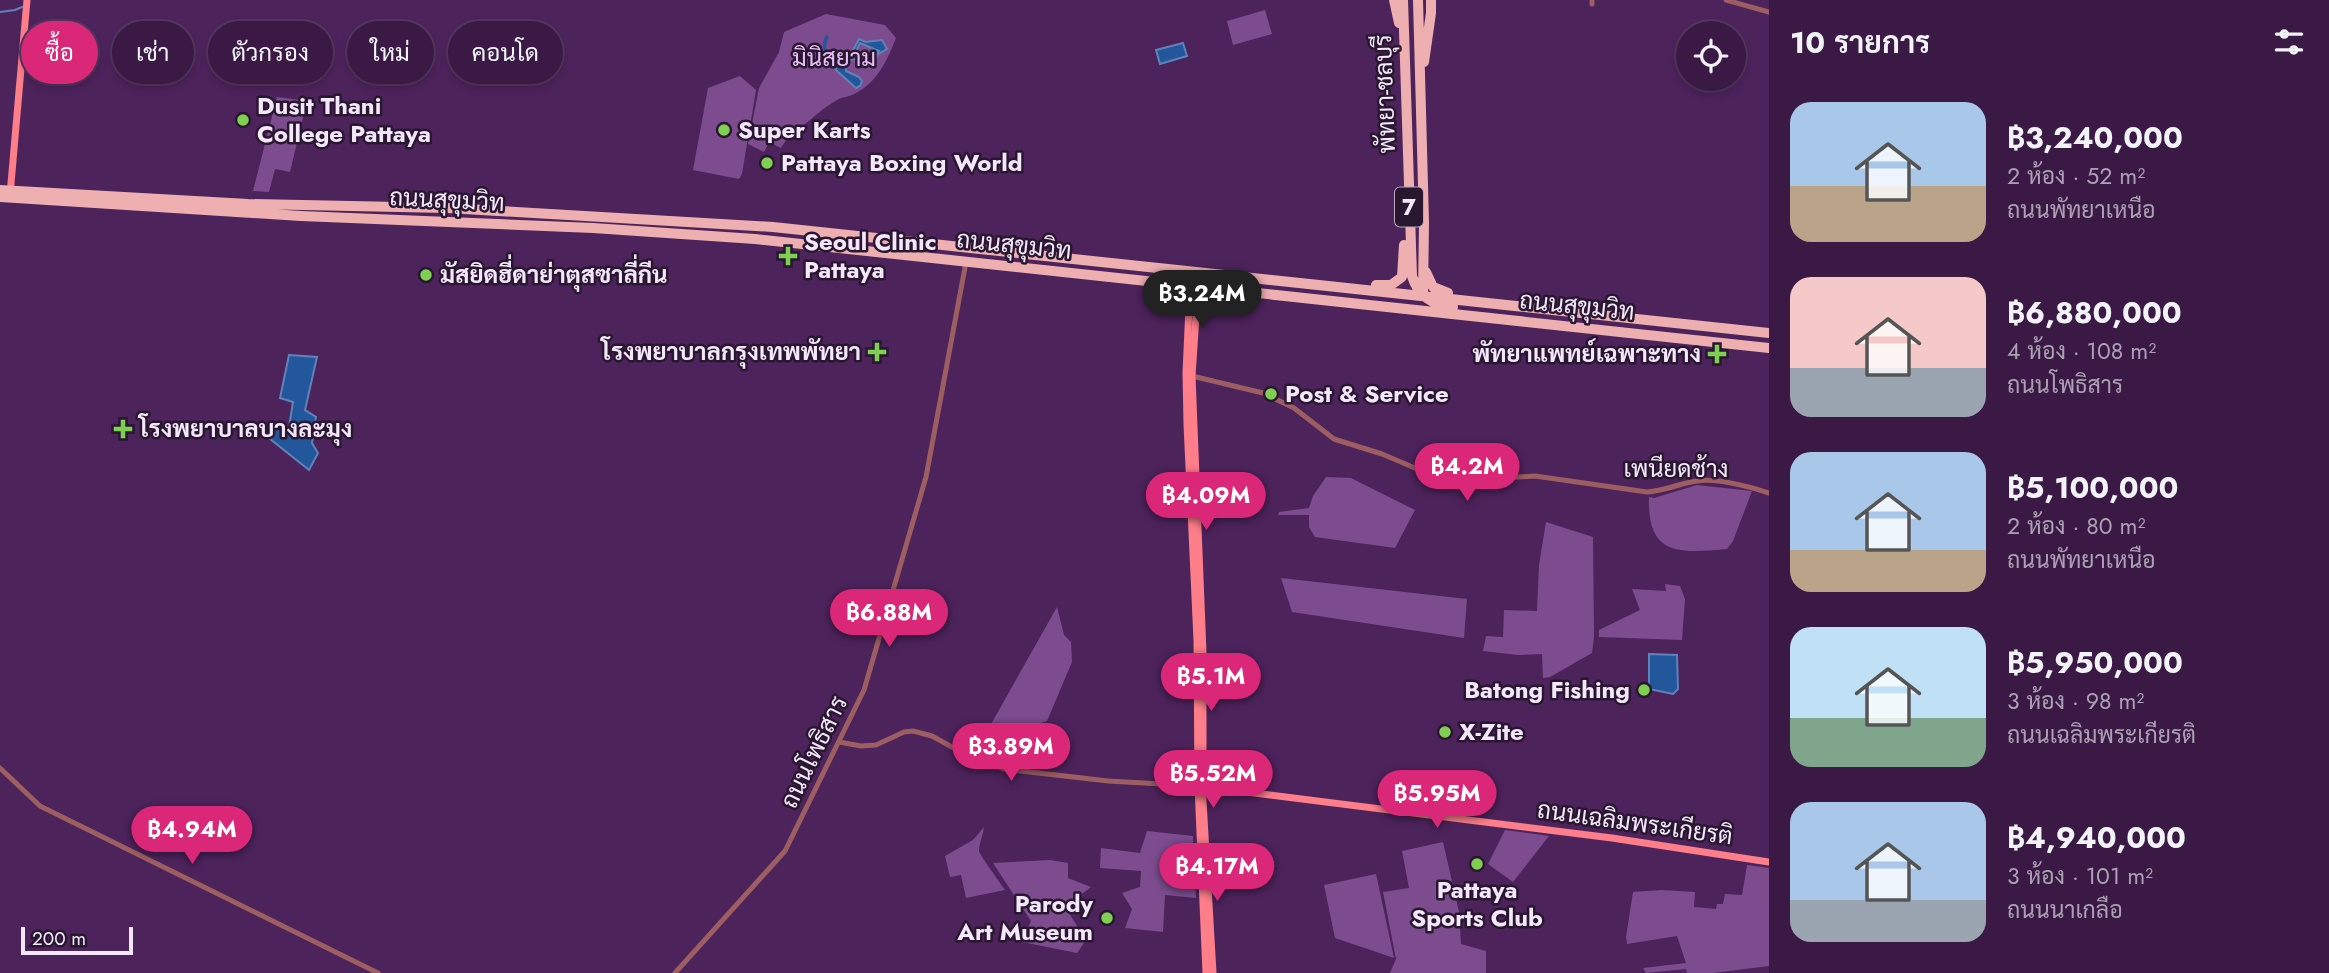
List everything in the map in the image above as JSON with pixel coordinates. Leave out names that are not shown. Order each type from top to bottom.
[{"type":"highway","points":[[1394,0],[1404,51]]},
{"type":"highway","name":"พัทยา-ชลบุรี","points":[[1403,0],[1412,271],[1413,280],[1421,294],[1440,306],[1607,324],[1641,329],[1661,336]]},
{"type":"highway","name":"7","points":[[1418,0],[1423,222]]},
{"type":"highway","points":[[1420,87],[1431,0]]},
{"type":"highway","points":[[1344,287],[1395,284],[1404,274],[1402,155],[1405,82]]},
{"type":"highway","name":"ถนนสุขุมวิท","points":[[5,194],[248,204],[468,209],[680,220],[822,232],[1769,333]]},
{"type":"highway","name":"ถนนสุขุมวิท","points":[[5,194],[319,216],[678,234],[788,243],[1769,348]]},
{"type":"highway","points":[[319,216],[315,212],[320,205]]},
{"type":"highway","points":[[660,233],[667,227],[661,220]]},
{"type":"highway","points":[[678,234],[672,228],[680,220]]},
{"type":"highway","points":[[1404,246],[1409,279],[1415,282],[1420,278],[1423,222]]},
{"type":"highway","points":[[1408,309],[1419,302],[1423,295],[1423,222]]},
{"type":"highway","points":[[1423,222],[1427,275],[1433,287],[1443,293],[1469,295],[1496,304]]},
{"type":"highway","points":[[1099,275],[1108,270],[1100,262]]},
{"type":"highway","points":[[1194,286],[1195,272]]},
{"type":"highway","points":[[1291,296],[1286,291],[1287,285],[1293,282]]},
{"type":"main road","points":[[5,194],[27,0]]},
{"type":"main road","points":[[1194,286],[1192,376],[1203,626],[1200,787],[1213,973]]},
{"type":"main road","points":[[1194,286],[1185,373],[1197,640],[1206,973]]},
{"type":"main road","name":"ถนนเฉลิมพระเกียรติ","points":[[1200,787],[1588,835],[1769,862]]},
{"type":"street","points":[[1726,0],[1769,12]]},
{"type":"street","name":"ถนนโพธิสาร","points":[[674,973],[785,851],[863,690],[926,477],[966,261]]},
{"type":"street","name":"เพนียดช้าง","points":[[1192,376],[1263,393],[1294,408],[1334,439],[1382,454],[1467,489],[1503,478],[1535,476],[1647,492],[1697,481],[1753,488],[1769,493]]},
{"type":"street","name":"ถนนเฉลิมพระเกียรติ","points":[[839,742],[861,746],[876,745],[904,732],[913,731],[932,736],[970,757],[1004,769],[1108,781],[1200,787]]},
{"type":"street","points":[[0,768],[40,806],[378,973]]},
{"type":"green space","points":[[1265,10],[1272,34],[1233,45],[1227,21]]},
{"type":"green space","name":"มินิสยาม","points":[[826,14],[885,25],[896,38],[885,63],[869,84],[825,108],[786,140],[781,148],[769,142],[764,152],[748,144],[759,88],[779,52],[784,32]]},
{"type":"green space","name":"Super Karts","points":[[740,76],[756,90],[742,174],[739,179],[693,170],[708,88]]},
{"type":"green space","points":[[277,97],[307,101],[290,172],[275,169],[269,192],[253,191]]},
{"type":"green space","points":[[1326,477],[1351,478],[1415,510],[1395,548],[1315,537],[1309,527],[1309,515],[1278,515],[1279,512],[1309,508],[1313,496]]},
{"type":"green space","points":[[1697,485],[1752,491],[1733,541],[1727,549],[1681,550],[1660,541],[1654,531],[1649,497],[1654,498]]},
{"type":"green space","points":[[1546,522],[1593,537],[1594,637],[1592,653],[1550,677],[1543,678],[1542,654],[1518,655],[1483,651],[1486,636],[1503,637],[1504,610],[1537,611],[1539,565]]},
{"type":"green space","points":[[1281,578],[1467,599],[1464,638],[1292,612]]},
{"type":"green space","points":[[1665,584],[1680,586],[1685,599],[1682,640],[1599,637],[1599,630],[1640,610],[1632,589],[1666,591]]},
{"type":"green space","points":[[1057,607],[1064,635],[1071,642],[1072,662],[1047,721],[1027,733],[1002,766],[973,756]]},
{"type":"green space","points":[[984,827],[979,851],[1005,890],[966,898],[961,875],[950,877],[945,856],[973,840]]},
{"type":"green space","points":[[1505,830],[1549,836],[1513,882],[1488,864]]},
{"type":"green space","points":[[1147,831],[1193,836],[1196,898],[1165,895],[1163,932],[1125,928],[1132,909],[1122,893],[1140,887],[1141,871],[1100,868],[1101,848],[1140,853]]},
{"type":"green space","points":[[1443,842],[1459,912],[1461,944],[1486,951],[1486,973],[1390,973],[1396,959],[1383,892],[1409,888],[1402,851]]},
{"type":"green space","points":[[1050,860],[1068,863],[1068,878],[1091,887],[1065,907],[1086,940],[1077,953],[1022,942],[1031,921],[993,863]]},
{"type":"green space","points":[[1747,865],[1769,868],[1769,966],[1713,973],[1687,973],[1686,969],[1646,973],[1643,968],[1686,963],[1677,936],[1627,944],[1633,892],[1695,892],[1694,907],[1716,909],[1717,904],[1723,904],[1725,894],[1742,895]]},
{"type":"green space","points":[[1376,874],[1394,958],[1335,938],[1324,885]]},
{"type":"water","points":[[859,39],[866,42],[882,40],[887,49],[877,55],[873,64],[870,59],[879,51],[860,43],[856,51],[859,58],[845,61],[846,71],[862,81],[856,88],[836,70],[836,66],[850,56]]},
{"type":"water","points":[[1183,43],[1187,56],[1160,64],[1156,50]]},
{"type":"water","points":[[289,355],[317,357],[305,410],[316,417],[312,443],[318,453],[309,470],[269,438],[272,425],[289,427],[293,402],[280,398]]},
{"type":"water","points":[[1649,654],[1677,655],[1678,689],[1673,694],[1649,689]]},
{"type":"waterway","points":[[0,12],[22,7]]},
{"type":"waterway","points":[[827,37],[825,49],[836,66]]},
{"type":"place","name":"Dusit Thani College Pattaya","points":[[243,120]]},
{"type":"place","name":"Super Karts","points":[[724,130]]},
{"type":"place","name":"Pattaya Boxing World","points":[[767,163]]},
{"type":"place","name":"Seoul Clinic Pattaya","points":[[788,256]]},
{"type":"place","name":"มัสยิดฮี่ดาย่าตุสซาลี่กีน","points":[[426,275]]},
{"type":"place","name":"โรงพยาบาลกรุงเทพพัทยา","points":[[877,352]]},
{"type":"place","name":"พัทยาแพทย์เฉพาะทาง","points":[[1717,354]]},
{"type":"place","name":"Post & Service","points":[[1271,394]]},
{"type":"place","name":"โรงพยาบาลบางละมุง","points":[[123,429]]},
{"type":"place","name":"Batong Fishing","points":[[1644,690]]},
{"type":"place","name":"X-Zite","points":[[1445,732]]},
{"type":"place","name":"Pattaya Sports Club","points":[[1477,864]]},
{"type":"place","name":"Parody Art Museum","points":[[1107,918]]}]
